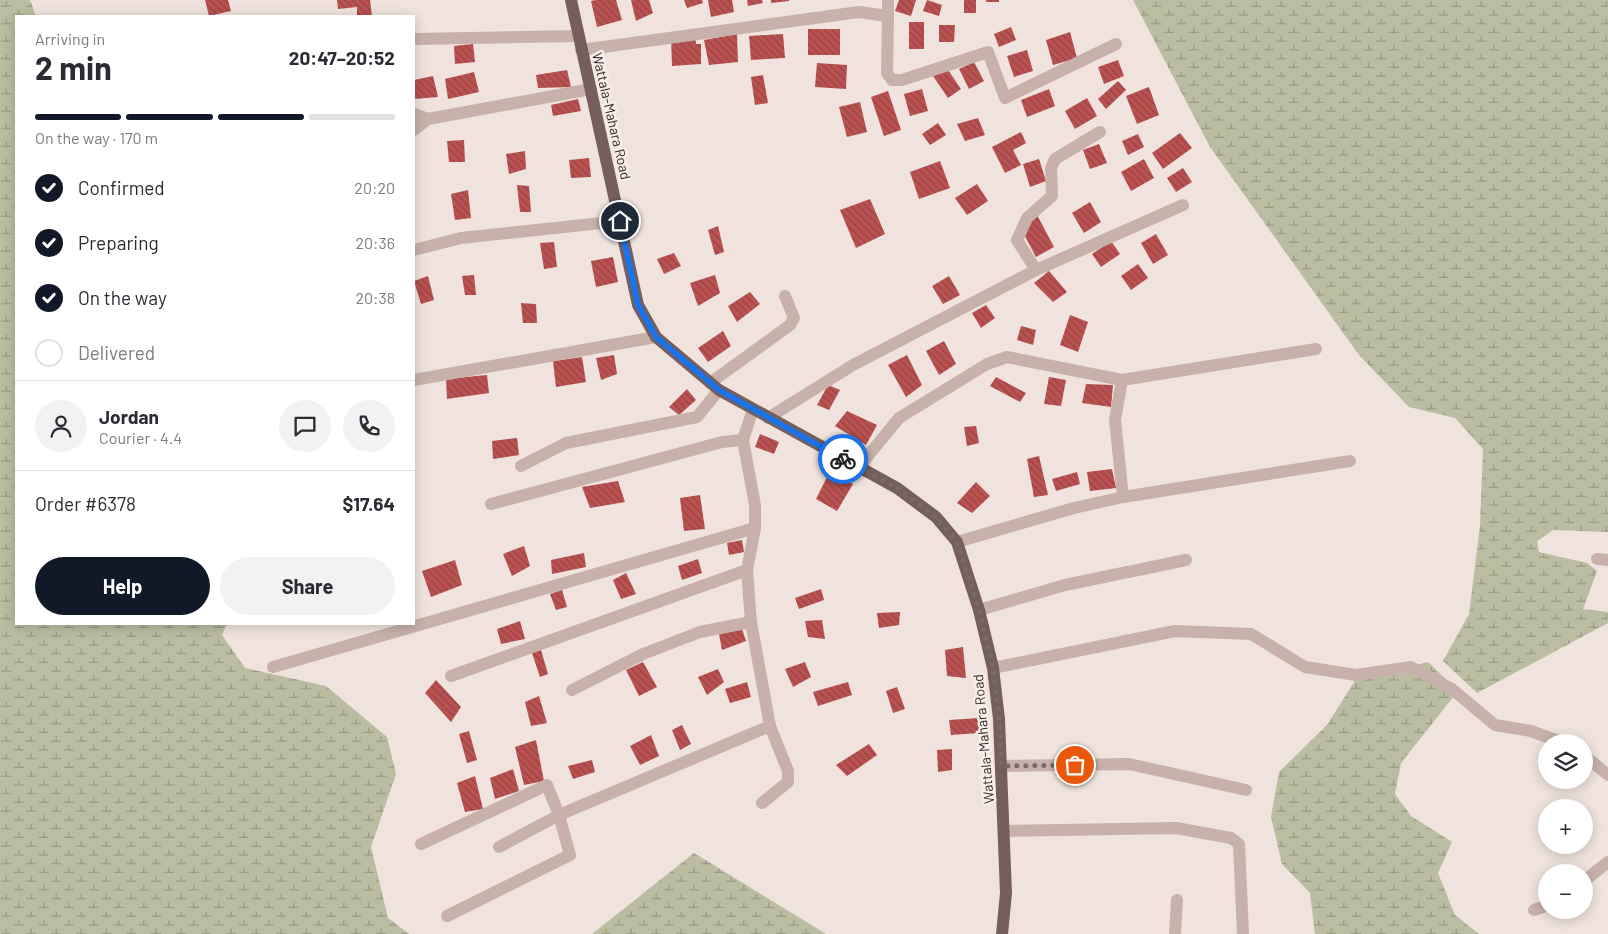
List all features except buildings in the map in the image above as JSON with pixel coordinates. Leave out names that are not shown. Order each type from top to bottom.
[{"type":"main road","name":"Wattala-Mahara Road","points":[[571,0],[638,305],[656,337],[714,386],[768,418],[897,488],[936,517],[957,542],[979,610],[993,668],[999,718],[1006,893],[1002,934]]},
{"type":"street","points":[[888,0],[887,73],[892,80],[902,80],[988,52],[1005,98],[1116,44]]},
{"type":"street","points":[[581,50],[859,12],[888,16]]},
{"type":"street","points":[[415,38],[578,36]]},
{"type":"street","points":[[415,129],[428,119],[591,89]]},
{"type":"street","points":[[415,114],[428,119]]},
{"type":"street","points":[[1036,270],[1017,240],[1027,218],[1052,196],[1051,168],[1055,158],[1100,132]]},
{"type":"street","points":[[768,418],[853,365],[1036,270],[1183,205]]},
{"type":"street","points":[[415,250],[461,238],[620,221]]},
{"type":"street","points":[[415,240],[434,245]]},
{"type":"street","points":[[521,466],[566,444],[697,417],[714,386],[790,325],[794,318],[785,296]]},
{"type":"street","points":[[415,380],[656,337]]},
{"type":"street","points":[[859,467],[898,418],[987,364],[1007,358],[1122,380],[1316,349]]},
{"type":"street","points":[[1122,380],[1116,420],[1123,497]]},
{"type":"street","points":[[753,409],[743,440],[755,505],[755,528],[748,570],[751,622],[770,726],[788,771],[788,782],[762,803]]},
{"type":"street","points":[[491,504],[722,442],[743,440]]},
{"type":"street","points":[[957,542],[1074,508],[1123,497],[1350,461]]},
{"type":"street","points":[[273,667],[755,528]]},
{"type":"street","points":[[979,610],[1065,585],[1186,560]]},
{"type":"street","points":[[450,676],[748,570]]},
{"type":"street","points":[[572,690],[643,654],[700,632],[751,622]]},
{"type":"street","points":[[993,668],[1175,630],[1251,634],[1305,667],[1356,675],[1411,667],[1452,689],[1495,725],[1539,734]]},
{"type":"street","points":[[500,848],[559,815],[770,726]]},
{"type":"street","points":[[1593,763],[1608,775]]},
{"type":"street","points":[[1002,766],[1129,764],[1246,790]]},
{"type":"street","points":[[421,844],[547,786],[559,815],[570,856],[447,916]]},
{"type":"street","points":[[1004,831],[1176,828],[1231,838],[1239,844],[1242,934]]},
{"type":"street","points":[[1593,874],[1608,862]]},
{"type":"street","points":[[1175,934],[1178,900]]},
{"type":"street","points":[[1534,910],[1538,909]]},
{"type":"green space","points":[[0,0],[30,0],[36,15],[15,15],[15,625],[227,625],[222,635],[245,668],[326,686],[387,737],[396,774],[371,847],[388,918],[409,934],[0,934]]},
{"type":"green space","points":[[1133,0],[1608,0],[1608,532],[1553,530],[1537,541],[1539,552],[1587,563],[1597,571],[1583,609],[1608,612],[1608,623],[1477,693],[1443,661],[1469,614],[1480,526],[1483,449],[1455,418],[1409,407],[1359,355],[1210,147]]},
{"type":"green space","points":[[1428,662],[1458,691],[1401,763],[1395,794],[1411,816],[1452,842],[1438,873],[1455,915],[1479,934],[1315,934],[1310,893],[1282,864],[1271,817],[1279,772],[1327,725],[1356,679]]},
{"type":"green space","points":[[694,853],[826,934],[592,934]]},
{"type":"way so far","points":[[843,459],[897,488],[936,517],[957,542],[979,610],[993,668],[1002,766],[1075,765]]},
{"type":"route","points":[[620,221],[638,305],[656,337],[719,390],[843,459]]}]
